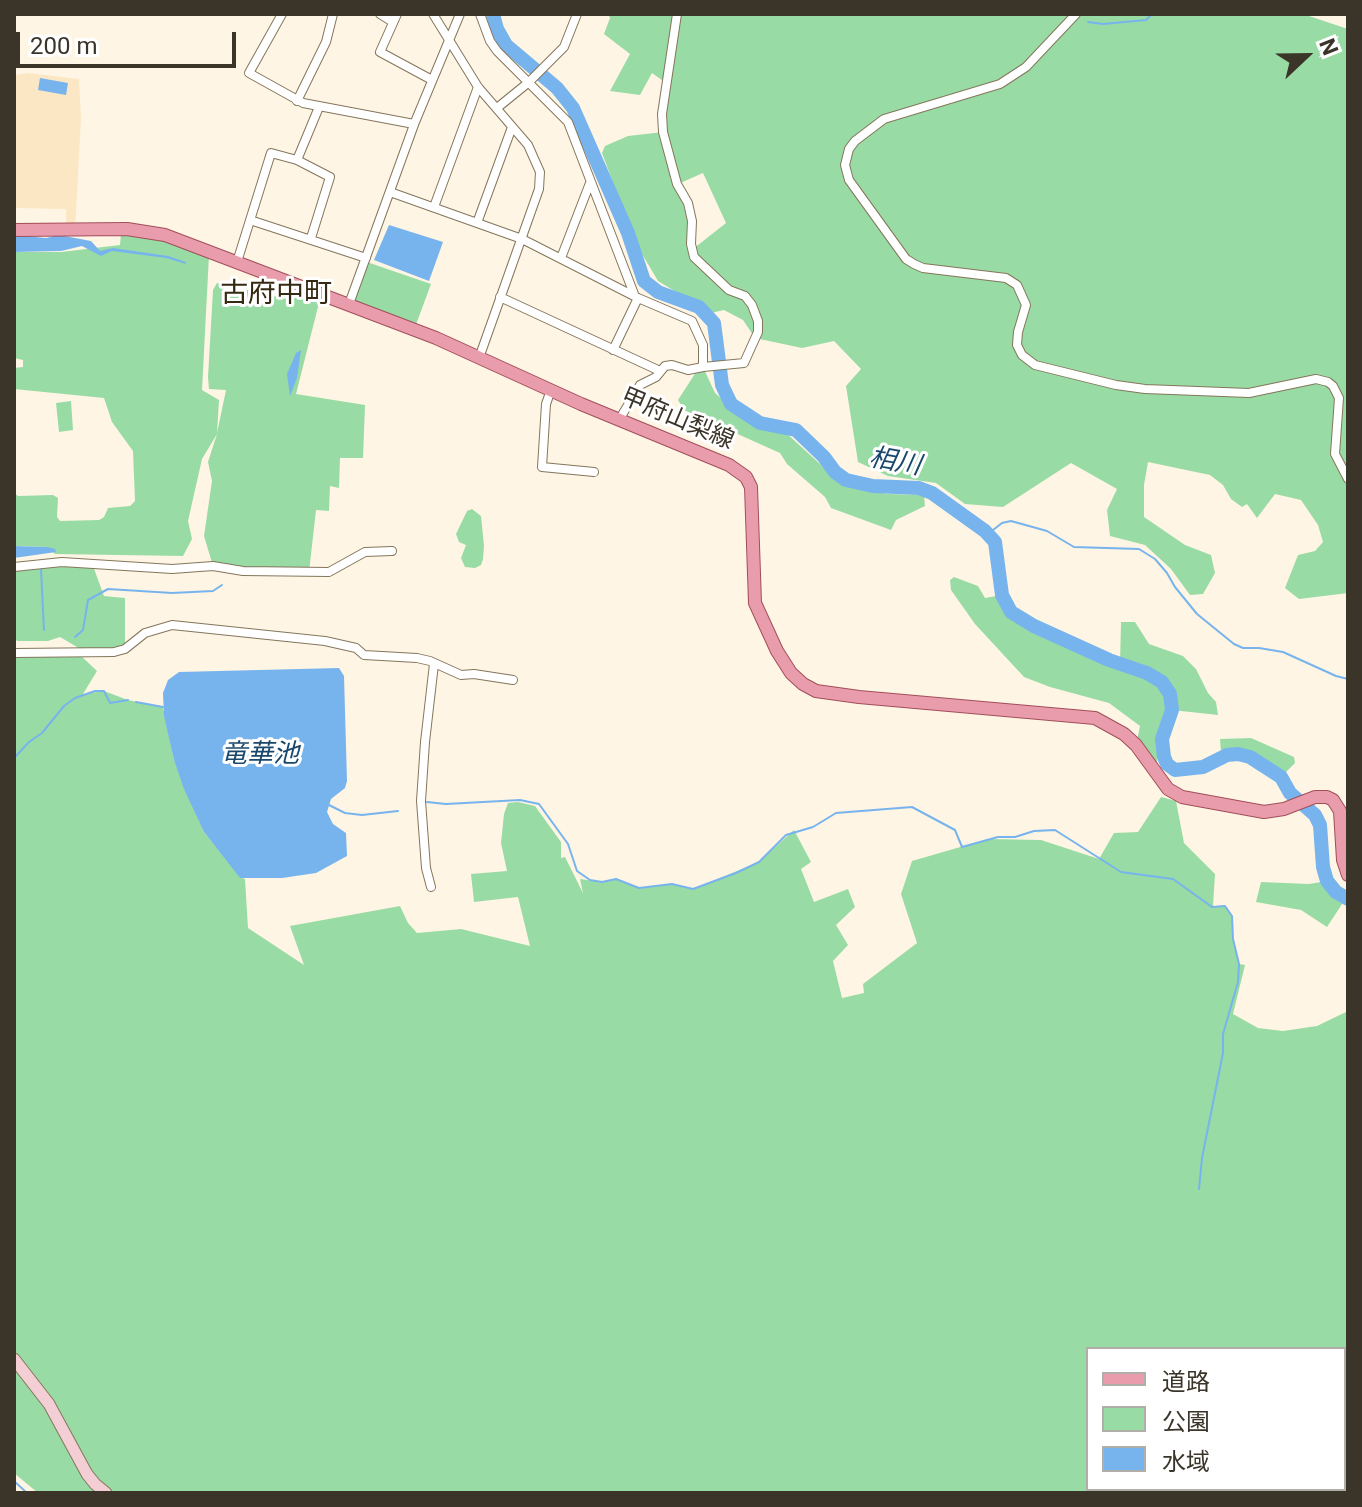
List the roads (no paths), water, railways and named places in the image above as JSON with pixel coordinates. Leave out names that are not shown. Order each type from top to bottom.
[{"type":"main road","name":"甲府山梨線","points":[[14,230],[127,229],[165,235],[349,304],[729,465],[746,477],[752,502],[755,603],[777,651],[791,673],[803,684],[816,691],[859,697],[1095,718],[1124,734],[1136,745],[1158,779],[1182,797],[1264,812],[1310,798],[1327,797],[1340,811],[1343,860],[1348,875]]},
{"type":"main road","points":[[14,1359],[49,1404],[87,1474],[106,1493]]},
{"type":"street","points":[[282,14],[249,73],[297,101],[414,124]]},
{"type":"street","points":[[297,101],[326,42],[333,14]]},
{"type":"street","points":[[380,14],[395,18],[380,52],[432,80]]},
{"type":"street","points":[[433,14],[478,87],[533,154],[540,172],[539,189],[479,358]]},
{"type":"street","points":[[349,304],[414,124],[460,14]]},
{"type":"street","points":[[480,14],[497,51],[531,80],[568,122],[636,296],[613,350]]},
{"type":"street","points":[[497,108],[564,47],[577,14]]},
{"type":"street","points":[[619,420],[640,385],[653,379],[669,364],[688,370],[744,363],[758,332],[758,321],[745,296],[729,290],[694,257],[688,203],[677,184],[663,132],[662,114],[677,14]]},
{"type":"street","points":[[1076,14],[1026,67],[1000,84],[892,115],[872,128],[849,149],[845,165],[849,180],[906,259],[923,268],[1006,278],[1017,285],[1026,305],[1017,345],[1022,355],[1035,365],[1145,389],[1249,393],[1316,379],[1328,382],[1339,398],[1335,454],[1348,479]]},
{"type":"street","points":[[434,207],[478,87]]},
{"type":"street","points":[[297,160],[319,107]]},
{"type":"street","points":[[477,223],[512,127]]},
{"type":"street","points":[[237,262],[271,153],[297,160],[330,177],[311,238]]},
{"type":"street","points":[[561,258],[591,182]]},
{"type":"street","points":[[390,192],[522,239],[692,321],[703,345],[703,367]]},
{"type":"street","points":[[250,220],[366,258]]},
{"type":"street","points":[[500,297],[660,371]]},
{"type":"street","points":[[551,390],[546,404],[542,467],[594,472]]},
{"type":"street","points":[[14,567],[62,562],[172,569],[213,566],[243,571],[329,572],[365,552],[392,551]]},
{"type":"street","points":[[14,653],[114,652],[125,649],[145,633],[172,625],[325,641],[356,648],[364,655],[417,658],[461,675],[513,680]]},
{"type":"street","points":[[431,887],[421,801],[434,664]]},
{"type":"water","points":[[40,78],[68,83],[66,95],[38,90]]},
{"type":"water","points":[[389,225],[443,242],[429,281],[374,260]]},
{"type":"water","points":[[14,235],[46,238],[59,235],[91,241],[100,251],[113,248],[168,256],[186,264],[166,258],[112,251],[101,256],[82,246],[61,251],[14,252]]},
{"type":"water","points":[[301,350],[297,378],[290,396],[287,374],[296,353]]},
{"type":"water","points":[[14,546],[47,547],[56,552],[14,558]]},
{"type":"water","name":"竜華池","points":[[339,668],[344,676],[347,781],[345,788],[331,799],[327,812],[333,824],[346,833],[347,856],[316,873],[282,878],[240,878],[204,832],[184,789],[164,716],[163,693],[168,680],[179,672]]},
{"type":"waterway","name":"相川","points":[[493,14],[506,45],[557,88],[573,108],[628,233],[644,281],[658,292],[699,307],[714,323],[722,385],[731,404],[760,423],[796,430],[846,480],[873,486],[919,488],[932,493],[985,531],[995,542],[1002,595],[1011,612],[1034,626],[1162,682],[1170,694],[1172,710],[1162,739],[1164,757],[1175,770],[1203,767],[1227,755],[1238,754],[1250,757],[1281,777],[1290,793],[1315,815],[1320,825],[1327,881],[1336,892],[1348,899]]},
{"type":"waterway","points":[[1088,22],[1103,24],[1146,20],[1152,14]]},
{"type":"waterway","points":[[988,534],[1002,523],[1011,521],[1047,531],[1074,547],[1139,549],[1155,559],[1197,614],[1234,644],[1243,648],[1283,652],[1348,679]]},
{"type":"waterway","points":[[41,569],[44,630]]},
{"type":"waterway","points":[[75,637],[83,630],[88,600],[108,589],[172,593],[213,591],[222,585]]},
{"type":"waterway","points":[[14,758],[75,698],[104,691],[110,703],[128,700]]},
{"type":"waterway","points":[[136,702],[163,707]]},
{"type":"waterway","points":[[427,802],[446,804],[520,800],[539,804],[568,844],[577,871],[590,880],[602,882],[616,879],[639,888],[672,884],[693,889],[759,862],[786,835],[813,827],[836,813],[912,807],[955,830],[962,847],[998,837],[1055,830],[1121,872],[1173,879],[1212,907],[1225,906],[1232,916],[1239,964],[1238,982],[1223,1034],[1223,1053],[1202,1158],[1199,1189]]},
{"type":"waterway","points":[[329,805],[345,813],[362,815],[398,811]]},
{"type":"waterway","points":[[14,1481],[27,1493]]},
{"type":"district","name":"古府中町","points":[[276,295]]}]
